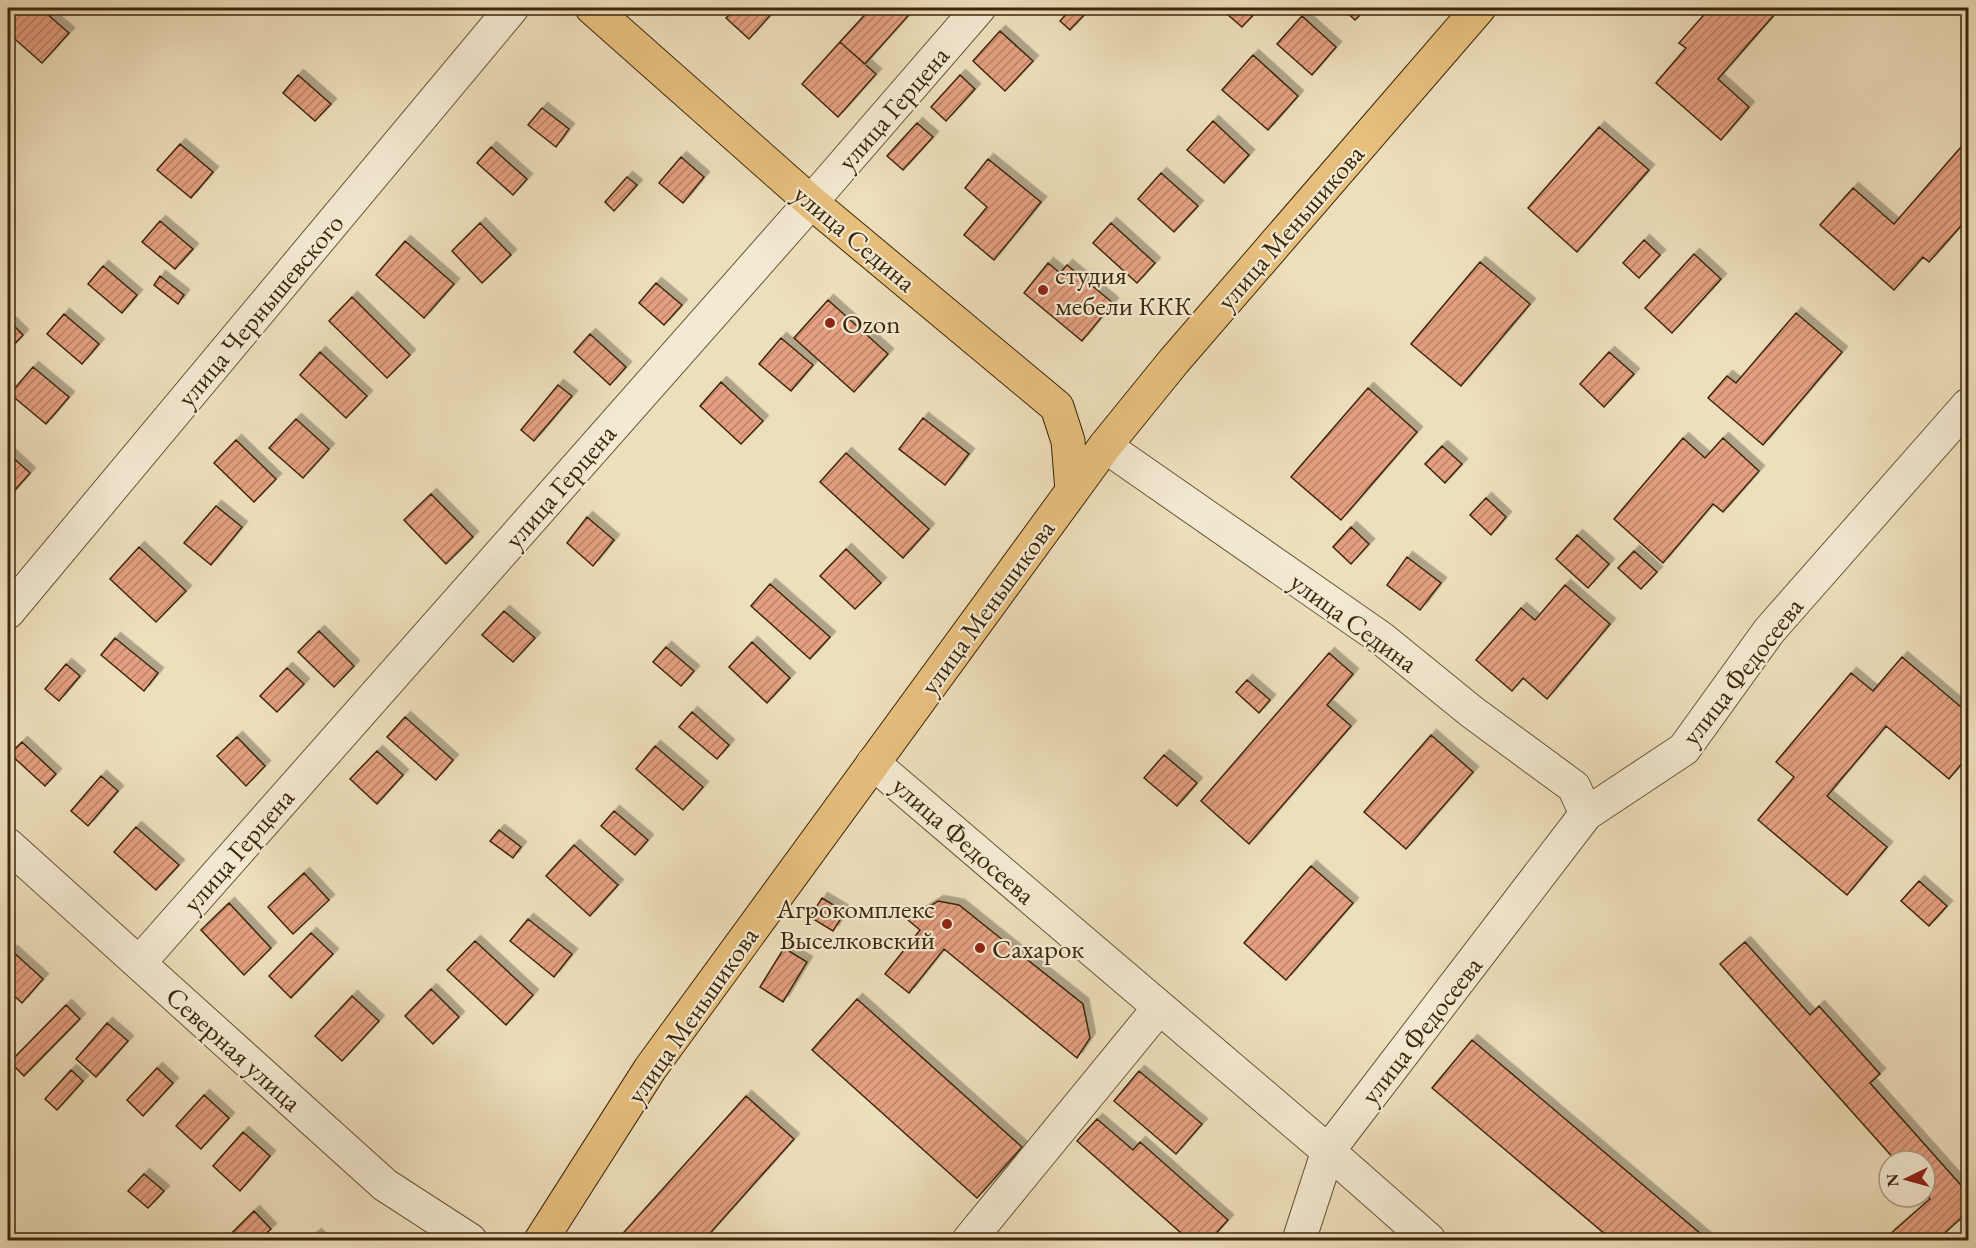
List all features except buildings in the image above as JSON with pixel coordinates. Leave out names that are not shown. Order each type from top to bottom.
[{"type":"main road","name":"улица Седина","points":[[592,8],[811,202],[1057,407],[1068,441],[1072,491]]},
{"type":"main road","name":"улица Меньшикова","points":[[541,1240],[650,1069],[1105,446],[1182,352],[1479,8]]},
{"type":"street","name":"улица Чернышевского","points":[[8,612],[512,8]]},
{"type":"street","name":"улица Герцена","points":[[138,963],[811,202],[979,8]]},
{"type":"street","name":"улица Федосеева","points":[[1328,1151],[1587,814],[1684,749],[1769,631],[1968,405]]},
{"type":"street","name":"улица Седина","points":[[1105,446],[1381,638],[1472,712],[1574,787],[1587,814]]},
{"type":"street","name":"улица Федосеева","points":[[873,763],[1429,1240]]},
{"type":"street","name":"Северная улица","points":[[8,845],[385,1185],[470,1240]]},
{"type":"street","points":[[969,1240],[1159,1008]]},
{"type":"street","points":[[1299,1240],[1328,1151]]},
{"type":"place","name":"студия мебели ККК","points":[[1043,290]]},
{"type":"place","name":"Ozon","points":[[830,323]]},
{"type":"place","name":"Агрокомплекс Выселковский","points":[[947,924]]},
{"type":"place","name":"Сахарок","points":[[980,948]]}]
